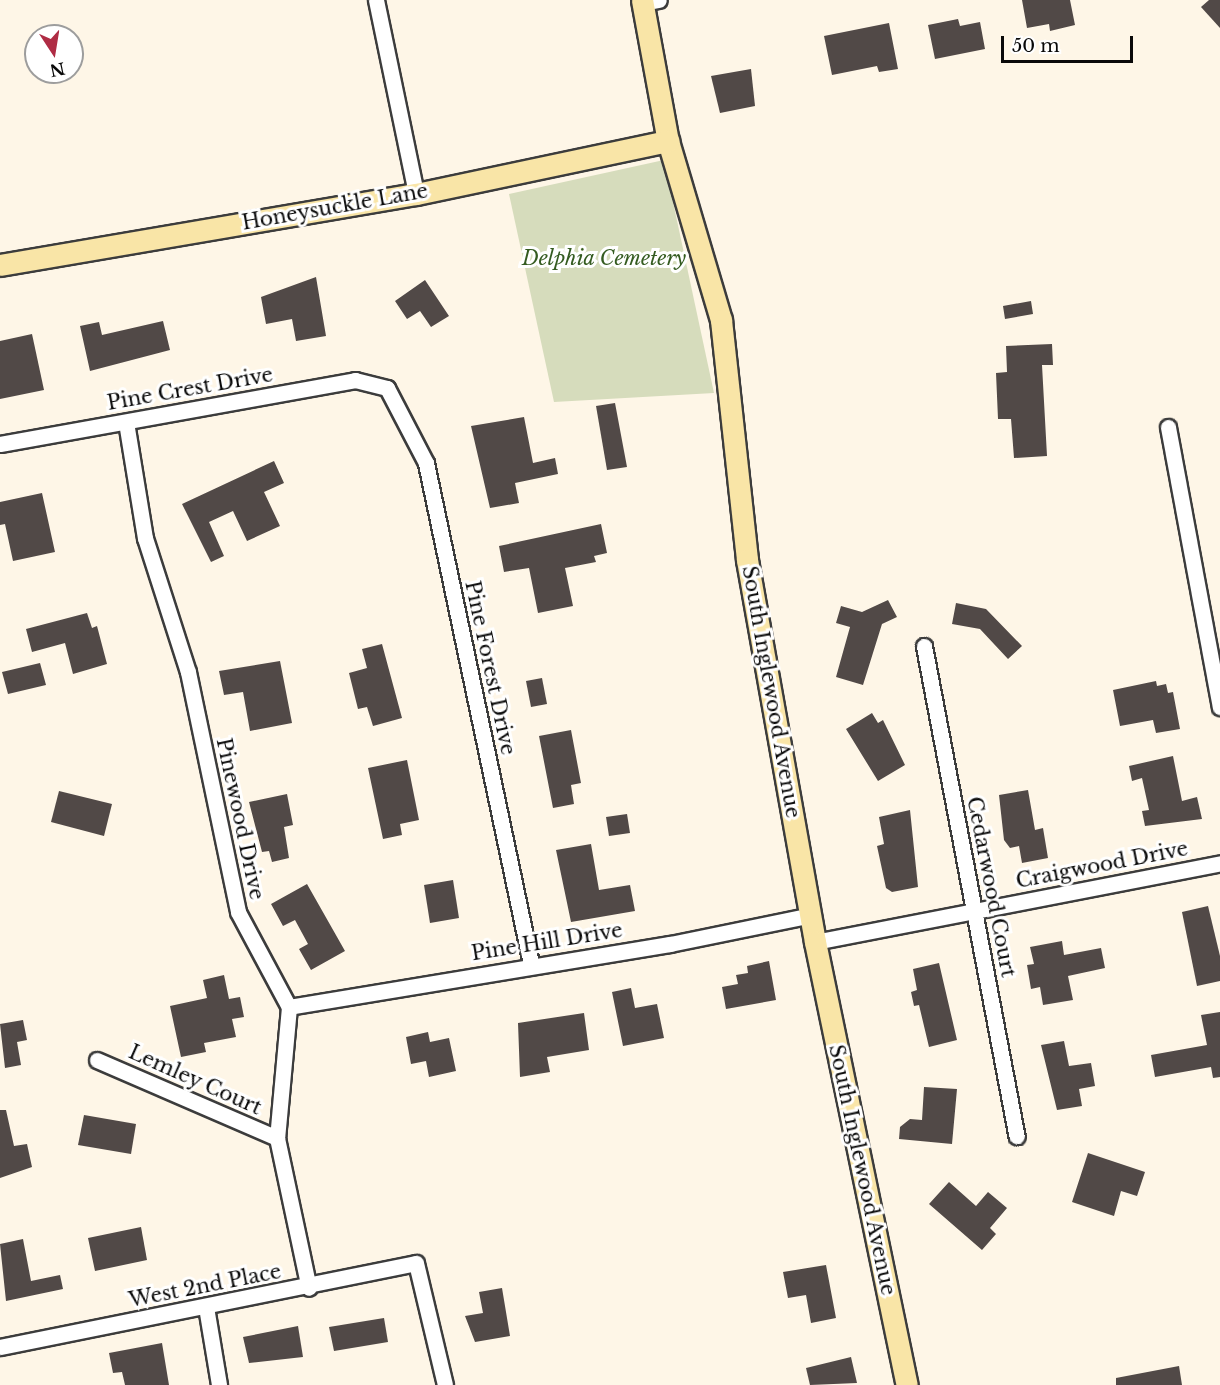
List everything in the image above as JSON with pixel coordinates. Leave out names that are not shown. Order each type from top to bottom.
[{"type":"street","points":[[376,0],[416,194]]},
{"type":"street","name":"South Inglewood Avenue","points":[[648,1],[668,141],[721,320],[747,560],[814,942],[907,1385]]},
{"type":"street","name":"Honeysuckle Lane","points":[[0,265],[416,194],[668,141]]},
{"type":"street","name":"Pine Crest Drive","points":[[0,444],[356,380],[387,388]]},
{"type":"street","name":"Pine Forest Drive","points":[[387,388],[426,463],[531,964]]},
{"type":"street","name":"Pinewood Drive","points":[[126,422],[145,538],[188,672],[238,912],[289,1007]]},
{"type":"street","points":[[1168,427],[1220,707]]},
{"type":"street","name":"Cedarwood Court","points":[[924,646],[1017,1136]]},
{"type":"street","name":"Craigwood Drive","points":[[814,942],[1220,863]]},
{"type":"street","name":"Pine Hill Drive","points":[[289,1007],[531,964],[670,944],[811,915]]},
{"type":"street","points":[[289,1007],[277,1138],[309,1288]]},
{"type":"street","name":"Lemley Court","points":[[97,1060],[277,1138]]},
{"type":"street","name":"West 2nd Place","points":[[0,1347],[309,1288],[416,1263],[445,1385]]},
{"type":"street","points":[[206,1307],[219,1385]]},
{"type":"green space","name":"Delphia Cemetery","points":[[664,160],[714,393],[554,402],[509,194]]},
{"type":"building","points":[[1022,0],[1070,0],[1075,25],[1050,31],[1049,24],[1027,28]]},
{"type":"building","points":[[1209,0],[1220,0],[1220,28],[1201,7]]},
{"type":"building","points":[[958,19],[960,26],[980,22],[985,49],[935,59],[928,25]]},
{"type":"building","points":[[889,23],[898,69],[879,72],[877,66],[832,75],[824,36]]},
{"type":"building","points":[[751,69],[755,106],[720,113],[711,76]]},
{"type":"building","points":[[316,277],[326,336],[296,341],[292,319],[266,324],[261,297]]},
{"type":"building","points":[[425,280],[449,316],[431,327],[420,311],[407,319],[395,301]]},
{"type":"building","points":[[1031,301],[1033,314],[1005,319],[1003,306]]},
{"type":"building","points":[[163,321],[170,350],[90,371],[80,326],[99,322],[102,335]]},
{"type":"building","points":[[32,334],[44,390],[0,399],[0,341]]},
{"type":"building","points":[[1052,344],[1053,365],[1042,365],[1047,456],[1014,458],[1011,419],[998,419],[996,373],[1007,372],[1006,346]]},
{"type":"building","points":[[615,403],[627,467],[607,470],[596,406]]},
{"type":"building","points":[[524,417],[533,463],[555,458],[558,474],[515,483],[519,503],[490,508],[471,426]]},
{"type":"building","points":[[274,461],[284,483],[264,492],[280,526],[247,541],[233,511],[209,522],[224,556],[211,562],[182,504]]},
{"type":"building","points":[[42,493],[55,552],[13,561],[5,524],[0,525],[0,502]]},
{"type":"building","points":[[601,524],[607,553],[594,556],[596,562],[565,568],[573,606],[538,613],[529,568],[504,572],[499,546]]},
{"type":"building","points":[[888,600],[897,617],[882,624],[863,685],[836,677],[850,627],[836,623],[841,606],[862,612]]},
{"type":"building","points":[[956,603],[986,609],[1022,646],[1008,659],[980,629],[952,624]]},
{"type":"building","points":[[87,613],[92,628],[97,626],[107,664],[73,674],[65,643],[32,652],[26,629]]},
{"type":"building","points":[[382,644],[402,718],[373,726],[367,707],[358,709],[349,673],[367,668],[362,649]]},
{"type":"building","points":[[280,661],[292,723],[250,731],[243,692],[224,695],[219,671]]},
{"type":"building","points":[[40,663],[46,685],[8,694],[2,672]]},
{"type":"building","points":[[542,678],[547,704],[531,707],[526,681]]},
{"type":"building","points":[[1156,681],[1157,686],[1166,684],[1168,693],[1173,692],[1180,729],[1156,733],[1153,720],[1120,726],[1113,690]]},
{"type":"building","points":[[872,713],[878,723],[883,720],[905,765],[878,781],[846,729]]},
{"type":"building","points":[[571,730],[581,783],[571,785],[574,804],[553,808],[539,736]]},
{"type":"building","points":[[1173,756],[1182,801],[1197,797],[1202,819],[1145,826],[1142,811],[1149,810],[1142,778],[1132,781],[1129,766]]},
{"type":"building","points":[[407,760],[419,820],[400,824],[402,835],[383,839],[368,768]]},
{"type":"building","points":[[1028,790],[1035,830],[1043,828],[1048,858],[1022,863],[1019,846],[1010,848],[1004,840],[999,795]]},
{"type":"building","points":[[59,791],[112,804],[104,836],[51,822]]},
{"type":"building","points":[[287,794],[293,825],[284,827],[289,858],[272,862],[269,851],[262,852],[249,802]]},
{"type":"building","points":[[910,810],[918,887],[892,892],[886,888],[877,846],[884,844],[879,817]]},
{"type":"building","points":[[627,814],[630,833],[609,836],[606,817]]},
{"type":"building","points":[[591,844],[599,890],[630,885],[635,911],[571,922],[556,850]]},
{"type":"building","points":[[453,880],[459,918],[430,923],[424,885]]},
{"type":"building","points":[[307,884],[345,951],[311,970],[299,949],[308,944],[295,920],[283,926],[271,904]]},
{"type":"building","points":[[1208,906],[1220,956],[1220,981],[1197,986],[1182,912]]},
{"type":"building","points":[[1062,941],[1064,955],[1101,948],[1105,968],[1068,976],[1073,1000],[1043,1005],[1040,987],[1031,989],[1027,965],[1034,964],[1030,947]]},
{"type":"building","points":[[769,961],[776,1000],[726,1009],[722,987],[738,984],[736,975],[748,973],[747,966]]},
{"type":"building","points":[[939,963],[957,1040],[929,1047],[919,1005],[914,1006],[911,992],[917,990],[913,969]]},
{"type":"building","points":[[224,975],[229,999],[240,997],[244,1017],[232,1019],[236,1037],[204,1043],[206,1052],[181,1057],[170,1006],[207,998],[203,980]]},
{"type":"building","points":[[631,988],[635,1008],[657,1004],[664,1038],[623,1046],[612,992]]},
{"type":"building","points":[[1220,1012],[1220,1077],[1213,1078],[1211,1067],[1155,1077],[1151,1055],[1207,1045],[1201,1015]]},
{"type":"building","points":[[584,1013],[589,1050],[547,1057],[550,1072],[520,1077],[518,1023]]},
{"type":"building","points":[[23,1020],[27,1040],[17,1042],[21,1065],[5,1068],[0,1024]]},
{"type":"building","points":[[428,1032],[430,1042],[449,1038],[456,1071],[429,1077],[426,1061],[411,1064],[406,1037]]},
{"type":"building","points":[[1064,1041],[1069,1066],[1091,1063],[1095,1086],[1079,1089],[1082,1106],[1057,1110],[1041,1045]]},
{"type":"building","points":[[924,1087],[957,1089],[952,1144],[899,1139],[900,1127],[910,1119],[922,1120]]},
{"type":"building","points":[[0,1110],[6,1110],[14,1146],[27,1144],[32,1167],[0,1178]]},
{"type":"building","points":[[84,1115],[136,1124],[131,1154],[78,1145]]},
{"type":"building","points":[[1088,1153],[1145,1172],[1137,1196],[1121,1191],[1114,1216],[1072,1202]]},
{"type":"building","points":[[949,1182],[976,1206],[988,1192],[1007,1208],[990,1228],[996,1234],[982,1250],[929,1204]]},
{"type":"building","points":[[141,1227],[147,1260],[95,1271],[88,1238]]},
{"type":"building","points":[[23,1239],[31,1281],[60,1275],[63,1289],[6,1301],[0,1244]]},
{"type":"building","points":[[826,1265],[836,1318],[811,1323],[806,1295],[788,1298],[783,1272]]},
{"type":"building","points":[[502,1288],[510,1336],[475,1342],[465,1316],[483,1313],[479,1292]]},
{"type":"building","points":[[384,1318],[388,1342],[334,1351],[329,1327]]},
{"type":"building","points":[[298,1326],[303,1357],[249,1363],[243,1337]]},
{"type":"building","points":[[162,1343],[169,1385],[125,1385],[122,1372],[113,1373],[109,1353]]},
{"type":"building","points":[[851,1357],[857,1383],[810,1385],[806,1368]]},
{"type":"building","points":[[1179,1366],[1182,1385],[1116,1385],[1116,1378]]}]
